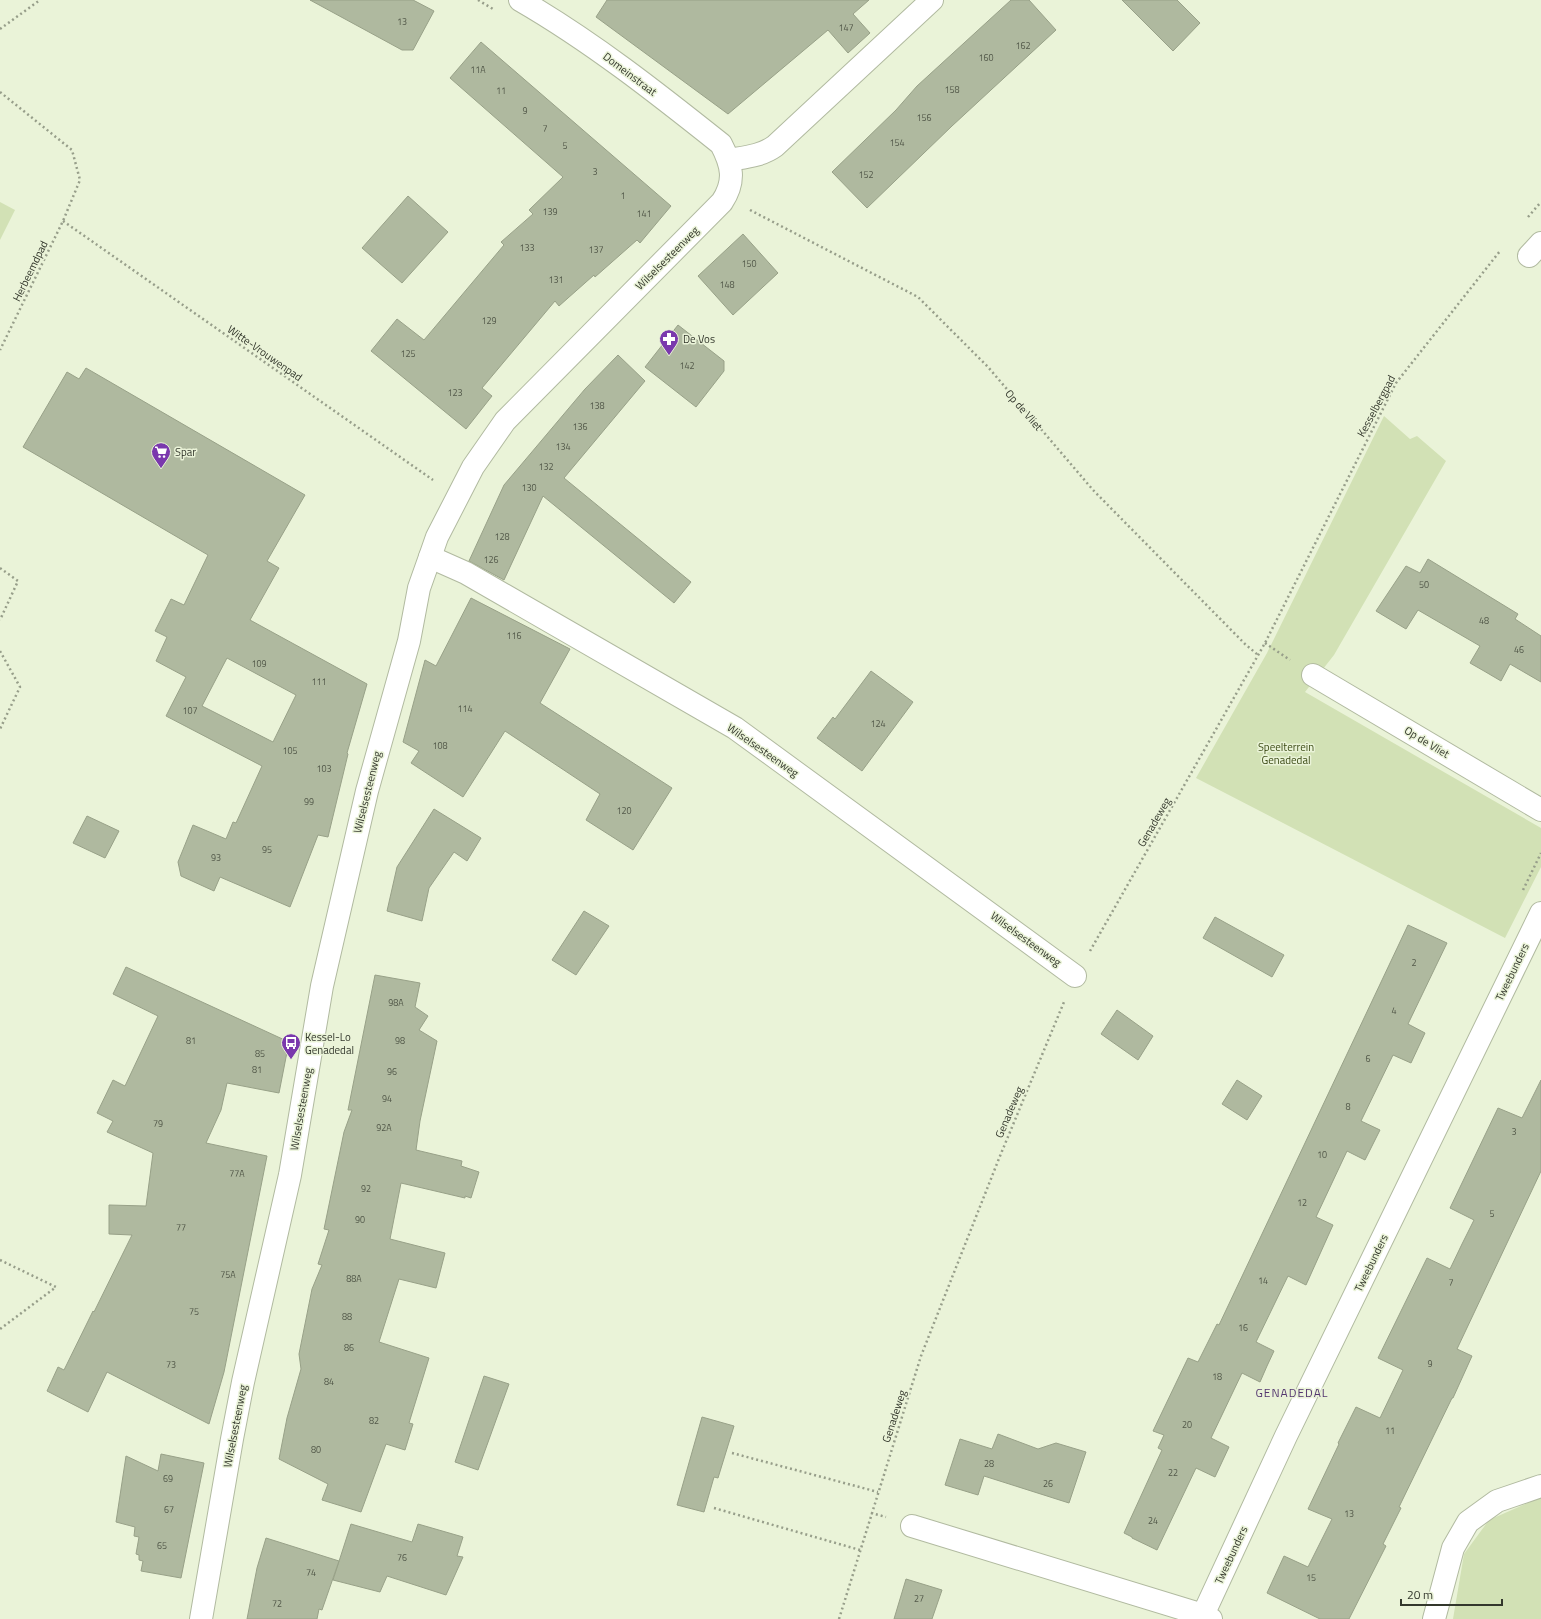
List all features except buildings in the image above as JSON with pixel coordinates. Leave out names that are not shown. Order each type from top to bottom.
[{"type":"street","name":"Domeinstraat","points":[[520,0],[552,18],[602,52],[721,144],[729,160]]},
{"type":"street","points":[[729,160],[768,152],[932,0]]},
{"type":"street","name":"Wilselsesteenweg","points":[[201,1619],[232,1439],[290,1175],[322,986],[367,790],[408,641],[419,588],[430,557],[437,538],[473,468],[505,421],[722,202],[728,194],[730,183],[729,160]]},
{"type":"street","name":"Wilselsesteenweg","points":[[430,557],[466,573],[735,728],[1075,976]]},
{"type":"street","name":"Op de Vliet","points":[[1313,675],[1541,810]]},
{"type":"street","name":"Tweebunders","points":[[912,1526],[1207,1617],[1290,1429],[1541,913]]},
{"type":"street","points":[[1434,1619],[1453,1548],[1468,1522],[1497,1501],[1541,1486]]},
{"type":"path","points":[[0,29],[40,0]]},
{"type":"path","name":"Herbeemdpad","points":[[0,92],[72,150],[80,180],[63,221],[0,350]]},
{"type":"path","points":[[1525,221],[1541,202]]},
{"type":"path","name":"Op de Vliet","points":[[755,212],[918,297],[988,367],[1093,490],[1245,644],[1258,655]]},
{"type":"path","name":"Witte-Vrouwenpad","points":[[63,221],[427,477],[459,496]]},
{"type":"path","name":"Kesselbergpad","points":[[1265,643],[1396,383],[1504,246]]},
{"type":"path","points":[[0,568],[18,581],[0,620]]},
{"type":"path","name":"Genadeweg","points":[[839,1619],[921,1356],[1000,1156],[1075,976],[1265,643]]},
{"type":"path","points":[[0,651],[20,687],[0,729]]},
{"type":"path","points":[[0,1260],[56,1287],[0,1329]]},
{"type":"path","points":[[732,1453],[878,1492]]},
{"type":"path","points":[[714,1508],[860,1550]]},
{"type":"green space","points":[[0,202],[15,210],[0,240]]},
{"type":"green space","name":"Speelterrein Genadedal","points":[[1384,416],[1410,439],[1417,436],[1446,461],[1334,655],[1305,692],[1541,828],[1541,867],[1505,938],[1196,778],[1267,653]]},
{"type":"green space","points":[[1541,1497],[1541,1619],[1453,1619],[1464,1554],[1489,1520]]},
{"type":"place","name":"De Vos","points":[[669,356]]},
{"type":"place","name":"Spar","points":[[161,469]]},
{"type":"place","name":"Kessel-Lo Genadedal","points":[[291,1060]]},
{"type":"district","name":"GENADEDAL","points":[[1292,1393]]}]
